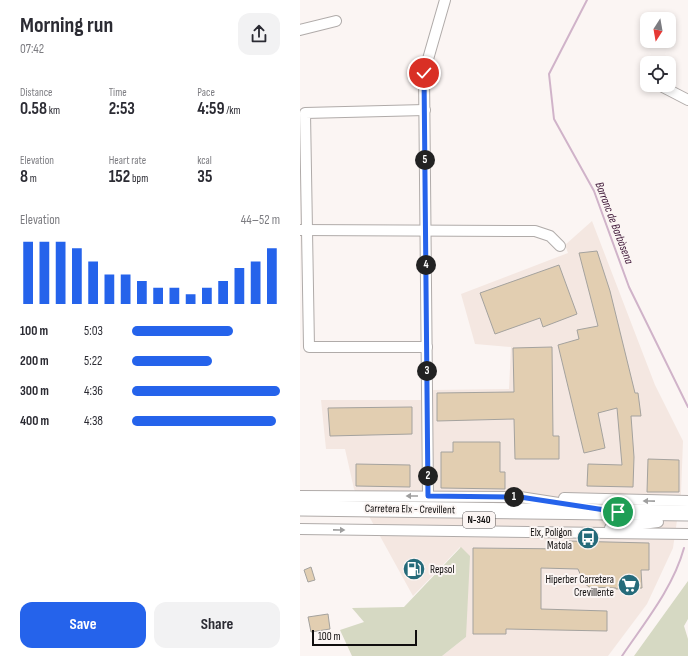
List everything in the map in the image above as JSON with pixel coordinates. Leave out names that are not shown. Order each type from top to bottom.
[{"type":"highway","name":"Carretera Elx - Crevillent","points":[[300,508],[688,512]]},
{"type":"highway","name":"Carretera Elx - Crevillent","points":[[300,518],[688,523]]},
{"type":"street","points":[[428,496],[424,73],[445,0]]},
{"type":"street","points":[[300,30],[336,21]]},
{"type":"street","points":[[673,92],[688,100]]},
{"type":"street","points":[[425,110],[305,113],[304,230],[310,347],[427,347]]},
{"type":"street","points":[[304,230],[535,231],[550,236],[560,246]]},
{"type":"street","points":[[300,496],[520,497],[688,501]]},
{"type":"street","points":[[520,497],[618,512]]},
{"type":"street","points":[[572,533],[658,522]]},
{"type":"street","points":[[300,529],[688,534]]},
{"type":"shaded area","points":[[592,221],[655,385],[683,441],[681,493],[673,548],[647,604],[608,656],[442,656],[466,637],[460,547],[413,596],[354,489],[345,449],[326,449],[321,400],[421,400],[432,390],[509,389],[511,347],[475,344],[461,294],[568,253],[565,245]]},
{"type":"green space","points":[[461,547],[470,556],[466,637],[442,656],[352,656],[340,630],[364,622],[352,608],[404,607]]},
{"type":"green space","points":[[688,581],[688,619],[684,626],[688,639],[688,656],[634,656]]},
{"type":"building","points":[[597,251],[610,291],[635,393],[638,393],[641,416],[631,416],[634,457],[633,487],[587,486],[588,464],[622,465],[617,408],[598,413],[605,448],[584,453],[558,345],[579,339],[577,330],[598,326],[579,253]]},
{"type":"building","points":[[559,265],[577,314],[543,327],[540,318],[495,334],[480,293]]},
{"type":"building","points":[[552,347],[553,436],[559,436],[559,459],[515,459],[514,419],[437,421],[437,393],[514,392],[513,348]]},
{"type":"building","points":[[412,407],[412,434],[330,436],[328,408]]},
{"type":"building","points":[[453,442],[500,442],[500,472],[505,472],[505,489],[441,488],[441,452],[453,452]]},
{"type":"building","points":[[648,459],[679,460],[679,492],[647,492]]},
{"type":"building","points":[[356,464],[410,465],[410,487],[356,486]]},
{"type":"building","name":"Hiperber Carretera Crevillente","points":[[568,541],[649,543],[649,570],[641,570],[642,588],[616,589],[589,587],[584,583],[578,569],[541,568],[541,609],[607,611],[607,631],[506,629],[506,634],[473,634],[473,548],[568,549]]},
{"type":"building","points":[[311,567],[315,580],[308,582],[304,570]]},
{"type":"building","points":[[328,614],[330,629],[311,632],[308,617]]},
{"type":"waterway","name":"Barranc de Barbàsena","points":[[587,0],[549,74],[554,119],[594,191],[629,287],[688,407]]},
{"type":"waterway","name":"Barranc de Barbàsena","points":[[622,656],[666,591],[684,548]]},
{"type":"place","name":"Elx, Polígon Matola","points":[[588,538]]},
{"type":"place","name":"Repsol","points":[[414,569]]},
{"type":"place","name":"Hiperber Carretera Crevillente","points":[[629,585]]},
{"type":"route","points":[[424,73],[428,496],[520,497],[618,512]]}]
